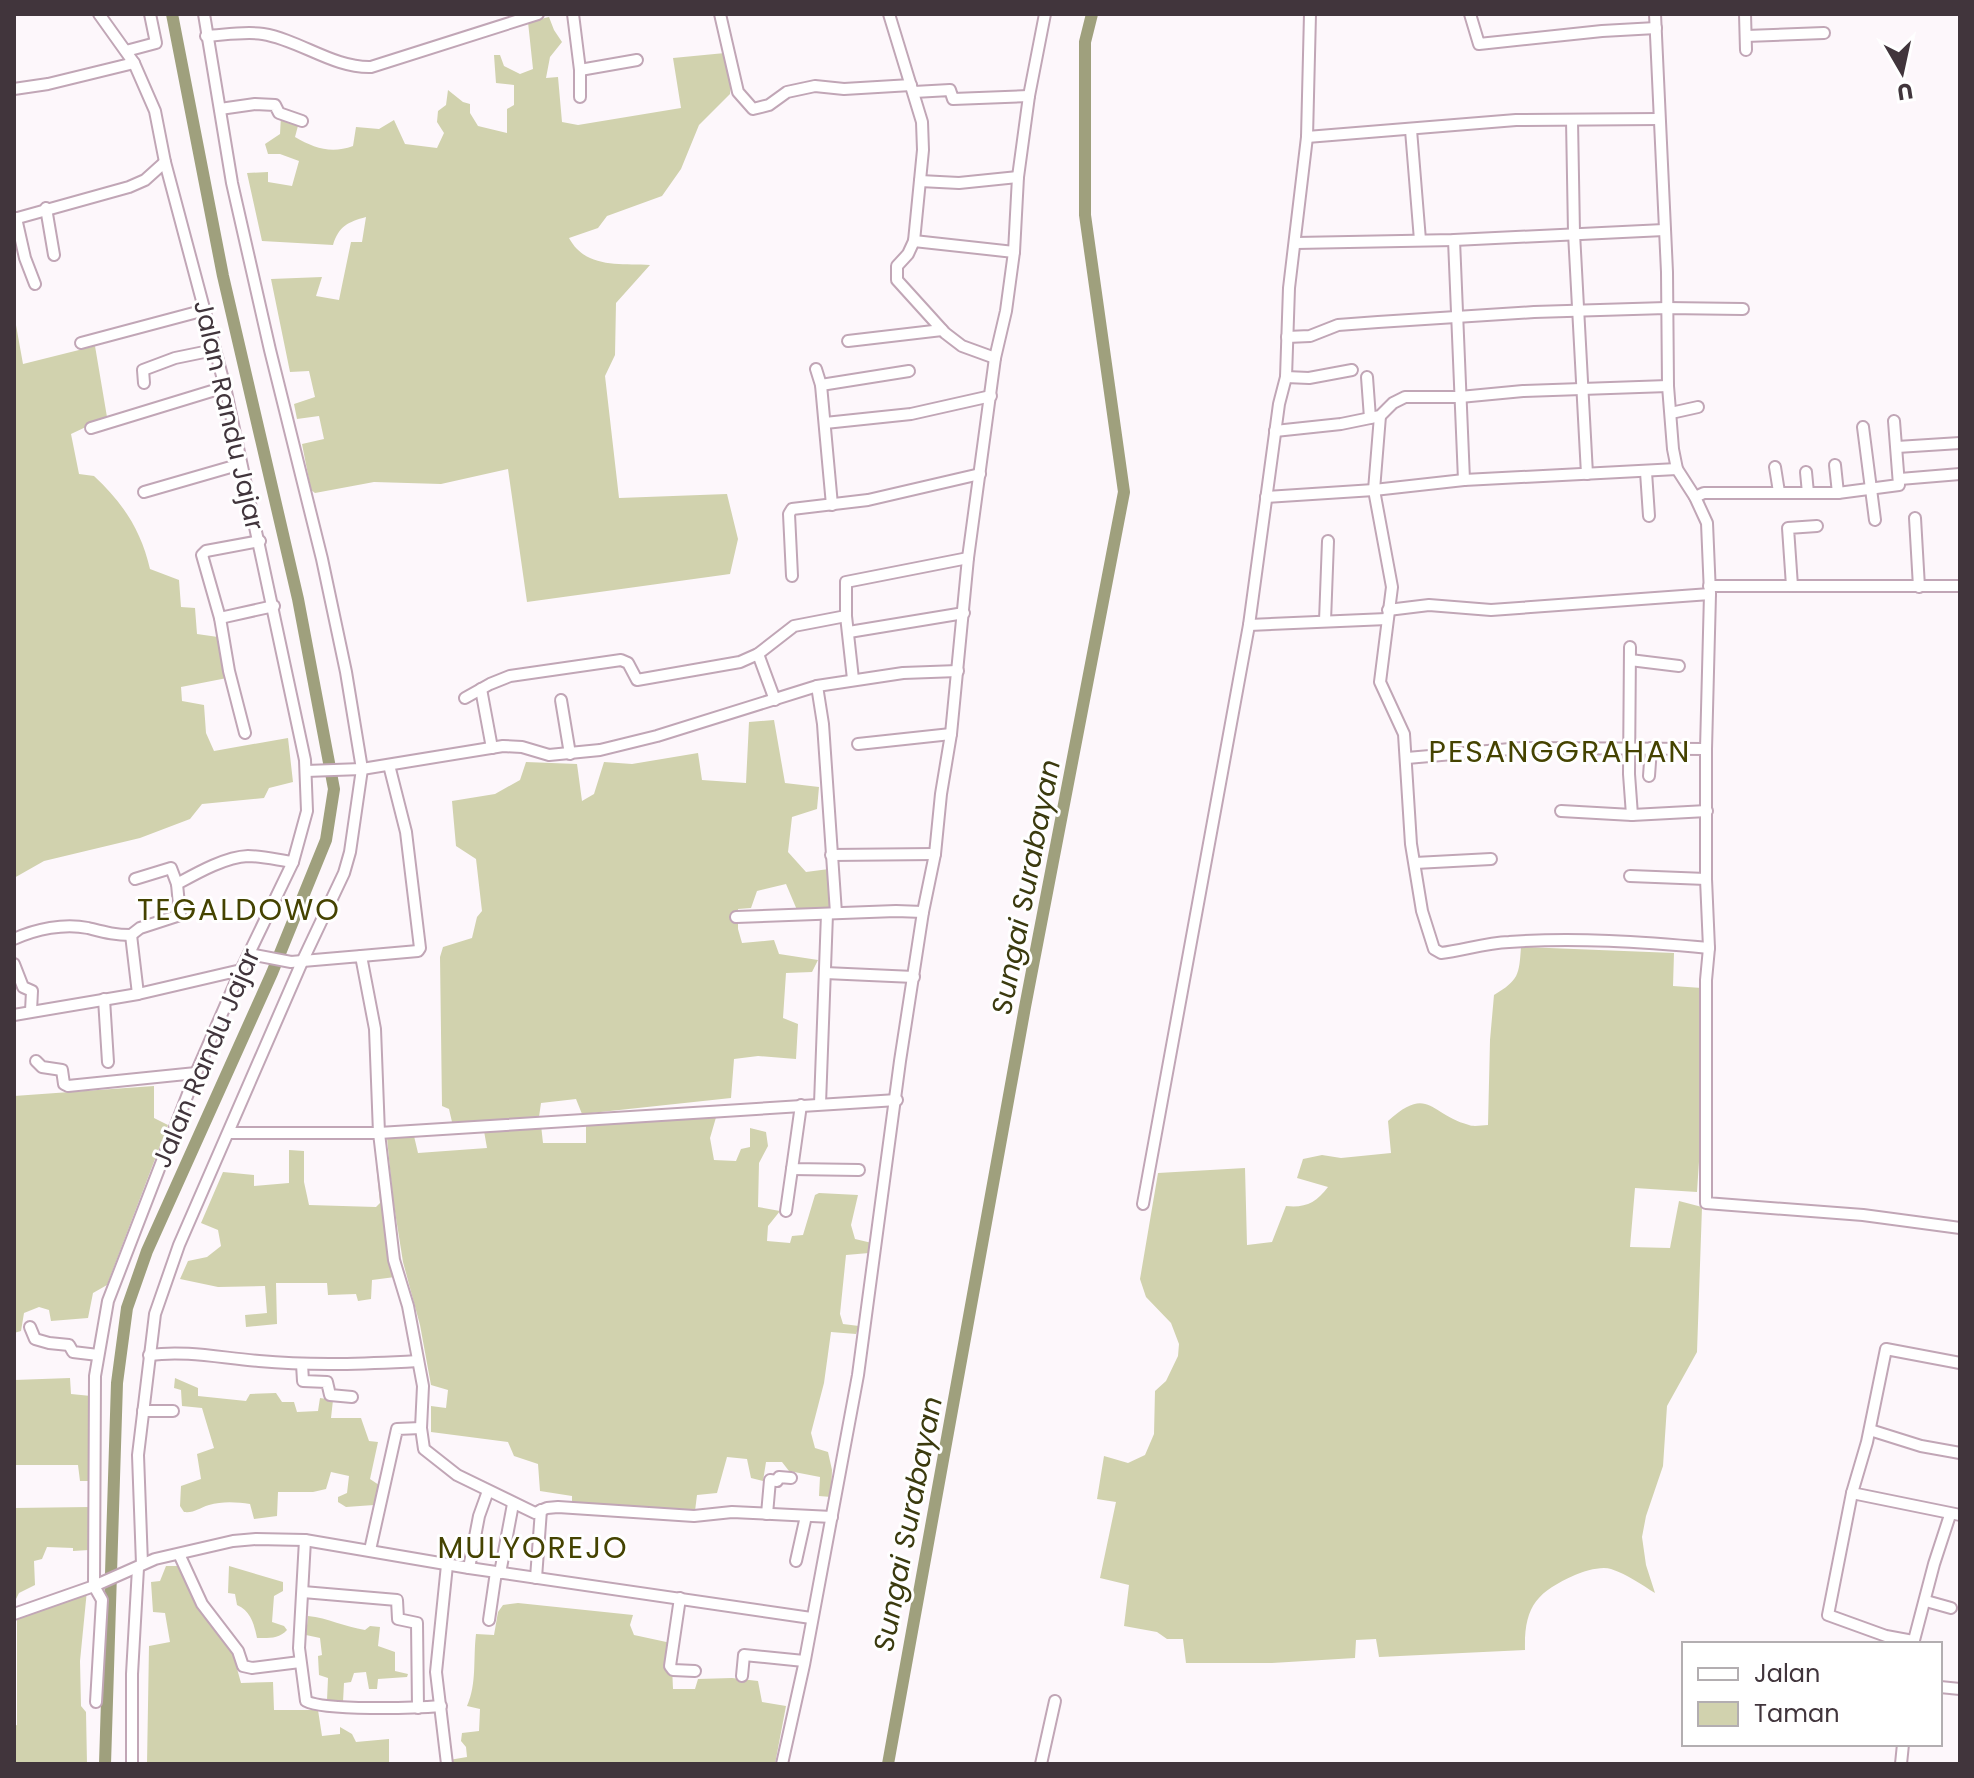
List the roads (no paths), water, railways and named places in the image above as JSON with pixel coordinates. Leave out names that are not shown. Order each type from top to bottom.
[{"type":"street","name":"Jalan Randu Jajar","points":[[96,1702],[103,1613],[96,1584],[94,1354],[108,1301],[196,1073],[241,970],[254,955],[293,862],[307,811],[310,771],[199,312],[155,111],[134,63],[99,14]]},
{"type":"street","points":[[126,51],[156,43],[150,14]]},
{"type":"street","points":[[132,1764],[138,1455],[155,1314],[167,1275],[229,1133],[296,962],[344,873],[352,840],[358,769],[346,672],[232,183],[227,108],[206,36],[204,14]]},
{"type":"street","points":[[206,36],[265,34],[331,59],[371,67],[538,14]]},
{"type":"street","points":[[573,14],[580,97]]},
{"type":"street","points":[[720,14],[738,92],[753,109],[769,105],[787,92],[815,86],[950,90],[953,99],[1029,96]]},
{"type":"street","points":[[889,14],[922,122],[914,241],[897,266],[897,280],[942,330],[962,346],[995,358]]},
{"type":"street","points":[[782,1764],[858,1375],[893,1100],[949,734],[965,559],[995,358],[1006,311],[1014,252],[1018,177],[1045,14]]},
{"type":"street","points":[[1143,1204],[1249,625],[1275,431],[1286,377],[1289,288],[1307,137],[1310,14]]},
{"type":"street","points":[[1470,14],[1479,44],[1656,28]]},
{"type":"street","points":[[1655,14],[1668,386],[1677,469],[1699,495],[1707,523],[1714,588],[1706,749],[1709,948],[1706,980],[1706,1203],[1863,1215],[1960,1228]]},
{"type":"street","points":[[1745,14],[1746,50]]},
{"type":"street","points":[[1746,36],[1824,33]]},
{"type":"street","points":[[580,70],[637,60]]},
{"type":"street","points":[[14,89],[134,63]]},
{"type":"street","points":[[227,108],[275,105],[279,113],[302,121]]},
{"type":"street","points":[[1307,137],[1516,120],[1659,119]]},
{"type":"street","points":[[1572,120],[1574,233],[1587,474]]},
{"type":"street","points":[[1411,130],[1420,240]]},
{"type":"street","points":[[35,284],[15,219],[129,187],[145,180],[165,162]]},
{"type":"street","points":[[920,181],[959,183],[1018,177]]},
{"type":"street","points":[[46,208],[54,255]]},
{"type":"street","points":[[1296,243],[1454,240],[1664,230]]},
{"type":"street","points":[[1454,240],[1460,318],[1464,480]]},
{"type":"street","points":[[914,241],[1014,252]]},
{"type":"street","points":[[1287,337],[1310,336],[1338,325],[1534,312],[1743,309]]},
{"type":"street","points":[[81,343],[199,312]]},
{"type":"street","points":[[848,341],[942,330]]},
{"type":"street","points":[[144,383],[143,370],[175,358],[209,351]]},
{"type":"street","points":[[816,369],[821,385],[832,505]]},
{"type":"street","points":[[1286,377],[1309,378],[1317,374],[1352,370]]},
{"type":"street","points":[[821,385],[909,371]]},
{"type":"street","points":[[1367,377],[1375,417],[1374,490],[1392,587],[1380,682],[1404,734],[1411,844],[1422,911],[1428,934],[1438,953],[1506,942],[1558,940],[1709,948]]},
{"type":"street","points":[[1275,431],[1375,417],[1405,397],[1668,386]]},
{"type":"street","points":[[91,428],[218,389]]},
{"type":"street","points":[[825,423],[911,414],[991,396]]},
{"type":"street","points":[[1671,413],[1698,407]]},
{"type":"street","points":[[1699,495],[1838,493],[1899,485],[1894,421]]},
{"type":"street","points":[[1863,427],[1875,520]]},
{"type":"street","points":[[1897,447],[1960,443]]},
{"type":"street","points":[[144,492],[236,465]]},
{"type":"street","points":[[1835,465],[1838,493]]},
{"type":"street","points":[[1775,467],[1779,492]]},
{"type":"street","points":[[1266,497],[1464,480],[1677,469]]},
{"type":"street","points":[[1646,472],[1649,516]]},
{"type":"street","points":[[1806,472],[1808,493]]},
{"type":"street","points":[[792,576],[790,511],[794,508],[893,495],[980,474]]},
{"type":"street","points":[[1900,479],[1960,474]]},
{"type":"street","points":[[1915,518],[1919,587]]},
{"type":"street","points":[[1792,586],[1788,528],[1817,526]]},
{"type":"street","points":[[1325,621],[1328,541]]},
{"type":"street","points":[[245,733],[229,671],[220,618],[202,554],[254,542]]},
{"type":"street","points":[[853,679],[846,616],[846,582],[965,559]]},
{"type":"street","points":[[1249,625],[1325,621],[1387,614],[1429,605],[1491,610],[1714,588],[1960,586]]},
{"type":"street","points":[[220,618],[270,607]]},
{"type":"street","points":[[849,632],[960,613]]},
{"type":"street","points":[[465,698],[510,676],[621,660],[628,663],[637,680],[740,662],[758,654],[794,626],[846,616]]},
{"type":"street","points":[[1630,647],[1632,815]]},
{"type":"street","points":[[758,654],[775,700]]},
{"type":"street","points":[[1630,660],[1679,666]]},
{"type":"street","points":[[310,771],[358,769],[516,746],[542,755],[570,754],[657,736],[817,686],[853,679],[955,670]]},
{"type":"street","points":[[817,686],[823,724],[832,913],[825,973],[820,1104]]},
{"type":"street","points":[[481,689],[492,748]]},
{"type":"street","points":[[561,700],[570,754]]},
{"type":"street","points":[[858,744],[949,734]]},
{"type":"street","points":[[1649,776],[1651,748]]},
{"type":"street","points":[[1407,758],[1502,749],[1706,749]]},
{"type":"street","points":[[254,955],[296,962],[420,948],[406,832],[389,765]]},
{"type":"street","points":[[1561,811],[1632,815],[1707,811]]},
{"type":"street","points":[[831,855],[931,854]]},
{"type":"street","points":[[177,884],[234,858],[252,856],[293,862]]},
{"type":"street","points":[[1415,863],[1491,859]]},
{"type":"street","points":[[14,939],[36,930],[74,927],[131,935],[140,928],[180,915],[177,884],[171,868],[135,879]]},
{"type":"street","points":[[1630,876],[1706,879]]},
{"type":"street","points":[[736,917],[923,912]]},
{"type":"street","points":[[131,935],[138,994]]},
{"type":"street","points":[[361,956],[375,1029],[379,1133],[394,1260],[407,1300],[423,1386],[421,1428],[424,1449],[431,1457],[488,1491],[533,1513],[550,1507],[694,1516],[732,1512],[832,1517]]},
{"type":"street","points":[[14,964],[23,987],[32,991],[31,1011]]},
{"type":"street","points":[[14,1015],[138,994],[241,970]]},
{"type":"street","points":[[825,973],[914,977]]},
{"type":"street","points":[[104,999],[108,1062]]},
{"type":"street","points":[[36,1061],[42,1067],[62,1070],[64,1084],[68,1086],[196,1073]]},
{"type":"street","points":[[229,1133],[379,1133],[893,1100]]},
{"type":"street","points":[[786,1211],[801,1105]]},
{"type":"street","points":[[792,1169],[859,1170]]},
{"type":"street","points":[[30,1327],[35,1339],[69,1345],[73,1352],[94,1354]]},
{"type":"street","points":[[1852,1493],[1955,1515],[1934,1564],[1913,1642],[1886,1636],[1828,1615],[1852,1493],[1870,1430],[1886,1349],[1960,1363]]},
{"type":"street","points":[[149,1355],[196,1353],[302,1364],[418,1361]]},
{"type":"street","points":[[302,1364],[304,1382],[327,1382],[330,1395],[352,1397]]},
{"type":"street","points":[[143,1411],[173,1411]]},
{"type":"street","points":[[370,1550],[397,1429],[421,1428]]},
{"type":"street","points":[[1870,1430],[1921,1446],[1960,1453]]},
{"type":"street","points":[[767,1514],[770,1480],[791,1478]]},
{"type":"street","points":[[469,1568],[479,1516],[488,1491]]},
{"type":"street","points":[[489,1620],[513,1504]]},
{"type":"street","points":[[536,1578],[541,1510]]},
{"type":"street","points":[[796,1561],[806,1516]]},
{"type":"street","points":[[14,1614],[179,1554],[233,1541],[256,1539],[305,1540],[498,1573],[811,1618]]},
{"type":"street","points":[[305,1540],[300,1662],[304,1697],[308,1704],[441,1706]]},
{"type":"street","points":[[179,1554],[202,1604],[238,1651],[243,1666],[252,1668],[300,1662]]},
{"type":"street","points":[[447,1565],[436,1672],[447,1764]]},
{"type":"street","points":[[303,1592],[397,1600],[398,1619],[417,1623],[418,1708]]},
{"type":"street","points":[[680,1598],[670,1666],[673,1670],[695,1671]]},
{"type":"street","points":[[1926,1601],[1951,1608]]},
{"type":"street","points":[[742,1676],[744,1655],[804,1661]]},
{"type":"street","points":[[1041,1764],[1055,1701]]},
{"type":"waterway","points":[[105,1764],[117,1383],[127,1308],[147,1251],[272,973],[326,840],[334,789],[298,599],[223,276],[172,14]]},
{"type":"waterway","name":"Sungai Surabayan","points":[[888,1764],[1025,1007],[1124,492],[1085,215],[1085,42],[1092,14]]},
{"type":"district","name":"PESANGGRAHAN","points":[[1560,751]]},
{"type":"district","name":"TEGALDOWO","points":[[239,909]]},
{"type":"district","name":"MULYOREJO","points":[[533,1547]]}]
